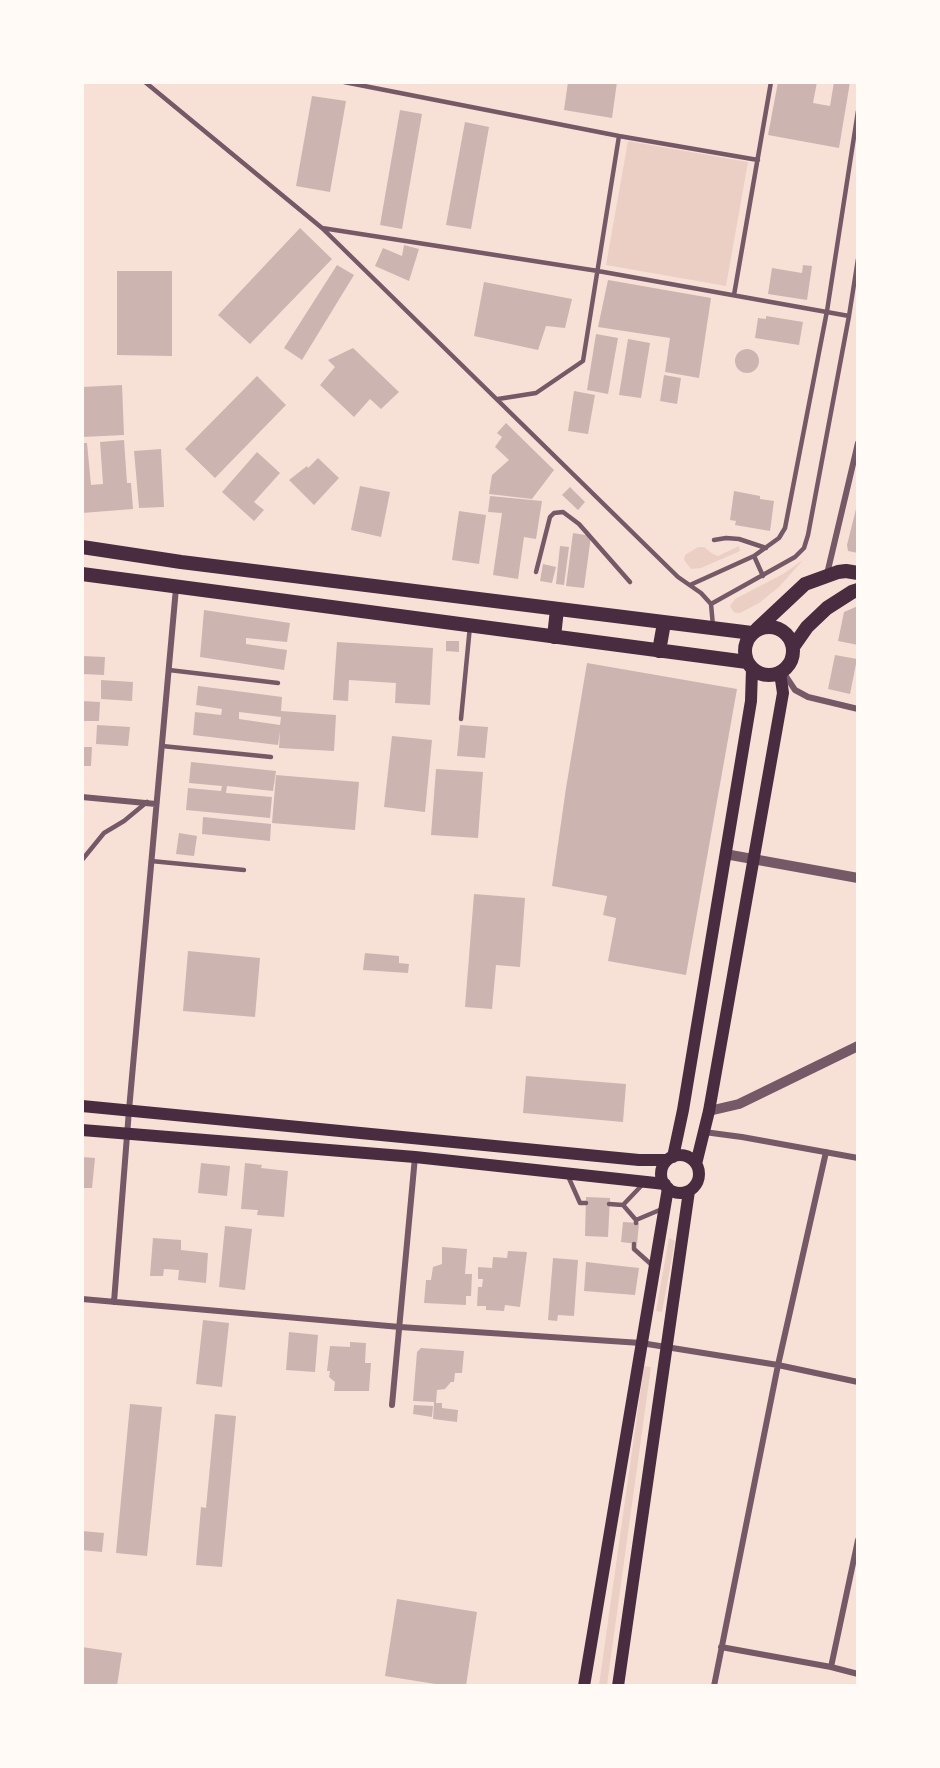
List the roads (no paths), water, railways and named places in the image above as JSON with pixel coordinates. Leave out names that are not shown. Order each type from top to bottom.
[{"type":"main road","points":[[82,547],[181,562],[713,629],[753,632],[761,627],[775,627],[788,634],[793,647]]},
{"type":"main road","points":[[584,1686],[665,1208],[666,1186],[662,1174],[664,1164],[670,1158],[683,1110],[750,701],[750,665],[744,650],[745,644],[753,632],[804,584],[846,571],[858,573]]},
{"type":"main road","points":[[82,574],[659,651],[750,665],[765,675],[781,672],[791,661],[793,647],[807,627],[827,608],[858,590]]},
{"type":"main road","points":[[554,637],[557,609]]},
{"type":"main road","points":[[659,651],[663,622]]},
{"type":"main road","points":[[696,1164],[709,1111],[783,693],[781,672]]},
{"type":"main road","points":[[82,1106],[639,1160],[683,1155],[696,1164],[699,1179],[689,1191],[678,1192],[666,1186],[646,1182],[415,1157],[82,1130]]},
{"type":"main road","points":[[618,1686],[689,1191]]},
{"type":"street","points":[[827,575],[858,443]]},
{"type":"street","points":[[114,1302],[176,588]]},
{"type":"street","points":[[781,672],[795,690],[808,697],[858,710]]},
{"type":"street","points":[[82,797],[156,804]]},
{"type":"street","points":[[725,854],[858,879]]},
{"type":"street","points":[[709,1111],[739,1104],[858,1046]]},
{"type":"street","points":[[704,1132],[858,1158]]},
{"type":"street","points":[[714,1686],[778,1365],[826,1152]]},
{"type":"street","points":[[392,1405],[415,1157]]},
{"type":"street","points":[[82,1299],[400,1327],[641,1343],[778,1365],[858,1382]]},
{"type":"street","points":[[831,1667],[858,1540]]},
{"type":"street","points":[[721,1647],[858,1674]]},
{"type":"lane","points":[[146,82],[322,228],[678,577],[711,604],[713,629]]},
{"type":"lane","points":[[344,82],[619,136],[759,160]]},
{"type":"lane","points":[[734,295],[771,82]]},
{"type":"lane","points":[[690,585],[754,556],[779,538],[785,528],[827,311],[858,111]]},
{"type":"lane","points":[[498,399],[536,393],[583,361],[619,136]]},
{"type":"lane","points":[[322,228],[598,271],[849,316]]},
{"type":"lane","points":[[711,604],[795,557],[804,548],[858,259]]},
{"type":"lane","points":[[536,573],[549,517],[554,513],[562,512],[579,524],[630,582]]},
{"type":"lane","points":[[714,540],[739,539],[766,548]]},
{"type":"lane","points":[[754,556],[763,576]]},
{"type":"lane","points":[[461,719],[470,626]]},
{"type":"lane","points":[[169,670],[278,684]]},
{"type":"lane","points":[[162,746],[271,758]]},
{"type":"lane","points":[[82,860],[104,833],[124,821],[147,802]]},
{"type":"lane","points":[[151,861],[244,870]]},
{"type":"lane","points":[[567,1173],[580,1203],[586,1203]]},
{"type":"lane","points":[[623,1205],[646,1182]]},
{"type":"lane","points":[[609,1204],[623,1205],[636,1221],[665,1208]]},
{"type":"lane","points":[[634,1244],[634,1249],[654,1267]]}]
